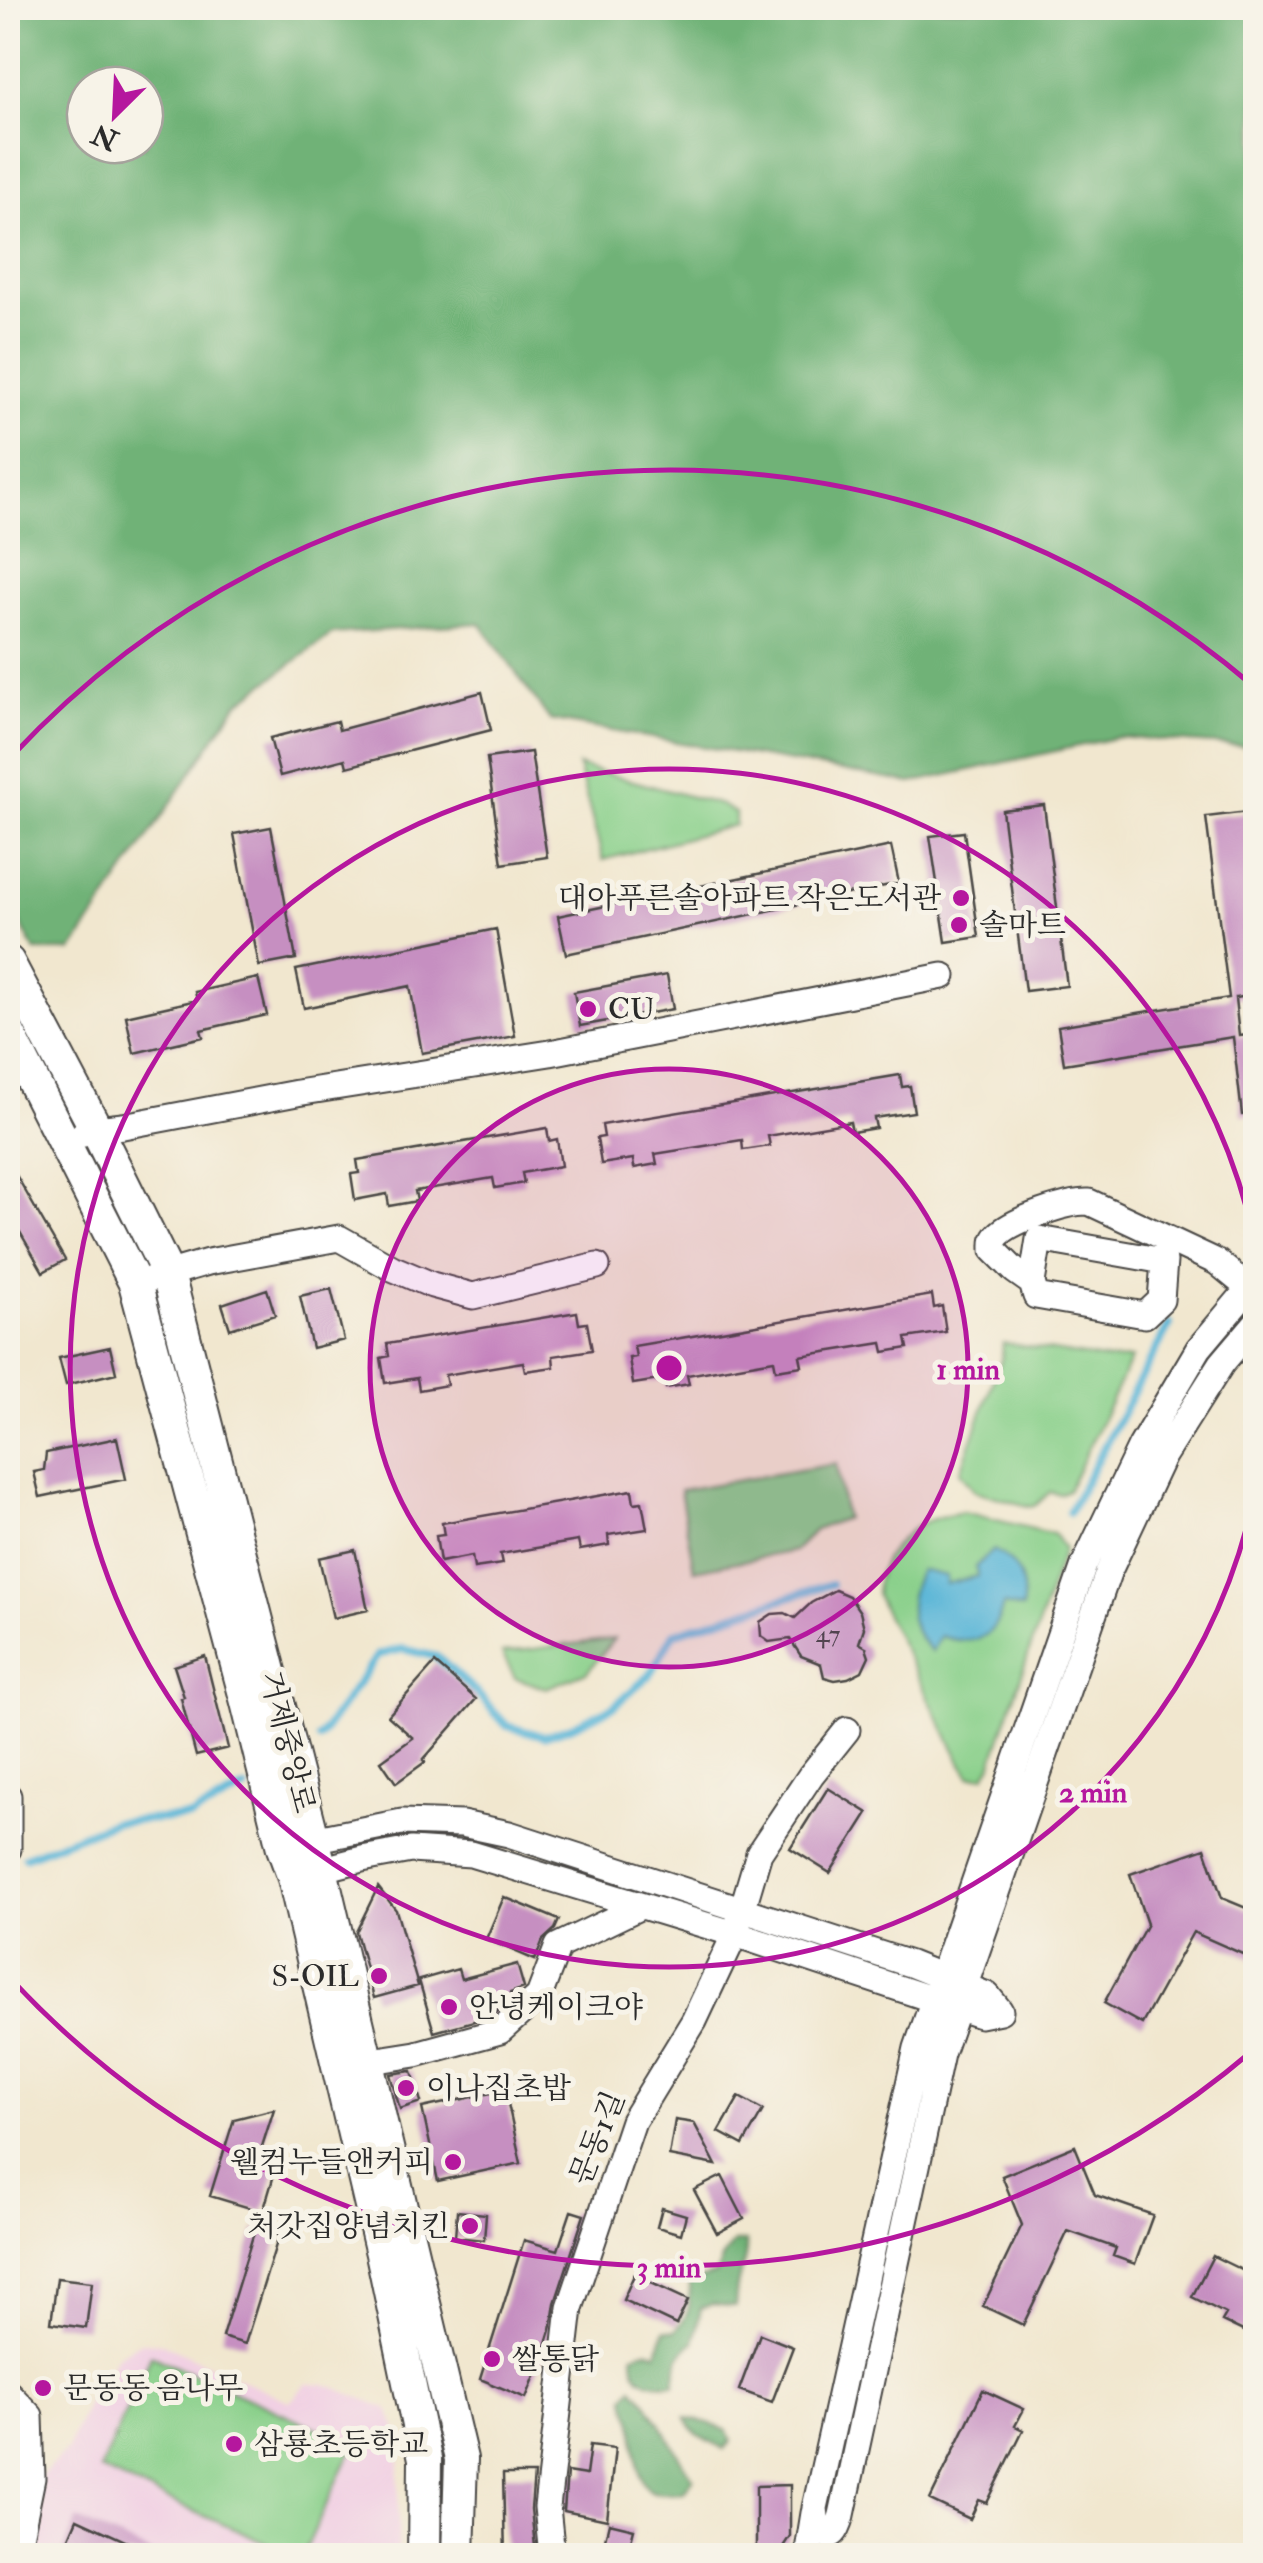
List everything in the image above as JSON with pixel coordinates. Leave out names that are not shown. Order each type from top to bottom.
[{"type":"main road","name":"거제중앙로","points":[[8,962],[168,1274],[299,1785],[302,1858],[425,2459],[424,2556]]},
{"type":"main road","name":"거제중앙로","points":[[8,1032],[134,1282],[247,1702],[341,1958],[461,2458],[458,2556]]},
{"type":"street","points":[[64,1143],[96,1128],[550,1053],[944,976]]},
{"type":"street","points":[[815,2508],[817,2528],[826,2534],[838,2530],[941,2054],[949,1993],[1084,1565],[1141,1446],[1199,1348],[1253,1287],[1217,1262],[1088,1202],[1076,1201],[1000,1232],[994,1240],[994,1250],[1032,1283],[1036,1296],[1145,1315],[1161,1300],[1164,1261],[1038,1239],[1032,1283]]},
{"type":"street","points":[[134,1282],[208,1262],[339,1238],[432,1286],[473,1296],[596,1266]]},
{"type":"street","points":[[812,2556],[809,2544],[815,2508],[917,2048],[949,1993],[1108,1573],[1163,1456],[1222,1363],[1256,1324]]},
{"type":"street","name":"문동1길","points":[[552,2556],[546,2508],[570,2308],[633,2121],[694,2020],[735,1934],[759,1853],[811,1775],[847,1730]]},
{"type":"street","points":[[299,1785],[319,1817],[334,1826],[359,1831]]},
{"type":"street","points":[[8,1796],[8,1849]]},
{"type":"street","points":[[302,1858],[359,1831],[402,1822],[462,1824],[493,1830],[744,1908],[949,1993]]},
{"type":"street","points":[[302,1858],[362,1859],[411,1850],[470,1854],[949,1993]]},
{"type":"street","points":[[341,1958],[343,1940],[336,1900],[344,1878],[362,1859]]},
{"type":"street","points":[[365,2062],[416,2054],[500,2031],[538,1996],[558,1946],[642,1906]]},
{"type":"street","points":[[8,2392],[30,2416],[32,2478],[16,2556]]},
{"type":"street","points":[[840,2556],[842,2514]]},
{"type":"shaded area","name":"삼룡초등학교","points":[[141,2342],[162,2343],[290,2402],[306,2384],[325,2384],[389,2409],[399,2436],[398,2555],[25,2556],[42,2475],[66,2451],[88,2400],[117,2356]]},
{"type":"green space","points":[[8,8],[1255,8],[1255,747],[1119,737],[911,783],[550,720],[480,623],[332,634],[237,704],[72,951],[35,951],[8,900]]},
{"type":"green space","points":[[578,766],[721,805],[735,813],[735,825],[603,860]]},
{"type":"green space","points":[[1003,1343],[1109,1360],[1131,1359],[1068,1490],[1050,1492],[1031,1507],[975,1491],[960,1472],[1002,1357]]},
{"type":"green space","points":[[836,1464],[845,1518],[815,1530],[794,1551],[694,1570],[680,1490]]},
{"type":"green space","points":[[963,1512],[1054,1534],[1064,1549],[991,1766],[985,1775],[970,1776],[876,1595],[880,1571],[900,1540],[919,1525]]},
{"type":"green space","points":[[614,1639],[587,1672],[546,1688],[515,1678],[502,1653]]},
{"type":"green space","points":[[734,2242],[746,2242],[735,2307],[713,2304],[701,2308],[694,2342],[681,2355],[674,2384],[644,2380],[633,2364],[633,2354],[646,2350],[657,2353],[665,2330],[675,2331],[687,2313],[690,2282],[716,2274]]},
{"type":"green space","points":[[151,2355],[354,2445],[303,2555],[293,2555],[100,2470]]},
{"type":"green space","points":[[633,2387],[646,2401],[693,2478],[684,2492],[651,2491],[642,2479],[625,2396]]},
{"type":"green space","points":[[686,2418],[728,2431],[732,2441],[724,2449],[697,2434]]},
{"type":"water","points":[[994,1550],[1019,1574],[1022,1609],[1003,1605],[994,1626],[981,1638],[940,1636],[932,1651],[917,1633],[910,1614],[920,1570],[946,1576],[946,1584],[978,1576],[975,1567]]},
{"type":"building","points":[[482,692],[491,730],[347,767],[345,759],[280,776],[270,738],[337,721],[339,730]]},
{"type":"building","points":[[531,752],[547,857],[502,864],[487,758]]},
{"type":"building","points":[[1044,805],[1067,986],[1025,991],[1002,810]]},
{"type":"building","points":[[1248,812],[1256,872],[1256,995],[1235,998],[1239,1036],[1256,1034],[1256,1114],[1242,1115],[1233,1037],[1064,1064],[1058,1026],[1229,998],[1206,817]]},
{"type":"building","points":[[271,827],[296,959],[259,966],[234,834]]},
{"type":"building","points":[[964,832],[979,937],[946,942],[930,836]]},
{"type":"building","points":[[891,846],[899,883],[566,954],[558,916]]},
{"type":"building","points":[[496,929],[515,1036],[422,1053],[410,986],[304,1008],[296,970]]},
{"type":"building","points":[[667,975],[673,1009],[580,1026],[574,992]]},
{"type":"building","points":[[258,978],[267,1015],[201,1030],[203,1037],[134,1053],[126,1016],[197,1000],[195,992]]},
{"type":"building","points":[[900,1075],[902,1087],[910,1086],[914,1112],[874,1118],[876,1128],[852,1132],[850,1122],[768,1136],[770,1146],[743,1150],[742,1140],[655,1154],[657,1164],[634,1168],[633,1159],[601,1164],[597,1138],[604,1137],[602,1125]]},
{"type":"building","points":[[547,1128],[549,1141],[557,1139],[561,1166],[522,1173],[524,1183],[495,1188],[493,1178],[415,1191],[417,1201],[389,1206],[387,1194],[355,1200],[351,1174],[359,1173],[357,1160]]},
{"type":"building","points":[[8,1161],[65,1260],[43,1272],[8,1211]]},
{"type":"building","points":[[267,1289],[275,1315],[230,1329],[222,1304]]},
{"type":"building","points":[[331,1289],[344,1340],[312,1348],[300,1296]]},
{"type":"building","points":[[932,1295],[934,1308],[942,1306],[946,1332],[906,1338],[908,1348],[884,1352],[882,1343],[800,1356],[802,1366],[776,1370],[774,1360],[687,1375],[689,1384],[666,1388],[665,1379],[633,1384],[629,1358],[636,1357],[634,1346]]},
{"type":"building","points":[[577,1312],[579,1324],[587,1323],[592,1350],[553,1356],[554,1367],[525,1371],[523,1362],[445,1375],[447,1385],[419,1390],[417,1378],[385,1383],[381,1358],[389,1356],[387,1344]]},
{"type":"building","points":[[110,1347],[116,1373],[66,1385],[59,1358]]},
{"type":"building","points":[[117,1438],[126,1479],[40,1497],[34,1472],[44,1470],[46,1453]]},
{"type":"building","points":[[632,1490],[634,1503],[642,1502],[647,1529],[608,1535],[609,1545],[580,1550],[578,1541],[500,1554],[502,1564],[474,1568],[472,1556],[440,1562],[436,1536],[444,1535],[442,1523]]},
{"type":"building","points":[[355,1550],[368,1610],[333,1618],[319,1558]]},
{"type":"building","points":[[835,1590],[849,1596],[860,1612],[864,1628],[859,1643],[866,1647],[869,1656],[862,1671],[835,1680],[824,1677],[821,1664],[801,1656],[790,1639],[769,1642],[761,1636],[760,1622],[772,1614],[785,1613],[795,1618],[811,1603]]},
{"type":"building","points":[[205,1656],[228,1748],[196,1756],[174,1666]]},
{"type":"building","points":[[435,1663],[476,1699],[425,1762],[396,1783],[381,1761],[413,1738],[388,1716]]},
{"type":"building","points":[[828,1788],[868,1813],[830,1873],[790,1848]]},
{"type":"building","points":[[1205,1848],[1222,1898],[1256,1912],[1256,1960],[1193,1932],[1142,2024],[1104,2003],[1147,1924],[1130,1874]]},
{"type":"building","points":[[378,1887],[396,1910],[418,1986],[374,1998],[356,1932]]},
{"type":"building","points":[[504,1897],[559,1920],[543,1940],[535,1960],[486,1939]]},
{"type":"building","points":[[517,1964],[524,1988],[510,1993],[511,1999],[496,2006],[498,2011],[492,2016],[434,2032],[419,1980],[458,1969],[461,1979]]},
{"type":"building","points":[[412,2071],[421,2102],[400,2109],[390,2074]]},
{"type":"building","points":[[505,2090],[521,2163],[438,2181],[422,2108]]},
{"type":"building","points":[[739,2097],[763,2110],[743,2145],[719,2132]]},
{"type":"building","points":[[274,2109],[257,2162],[276,2168],[263,2212],[210,2196],[234,2119]]},
{"type":"building","points":[[675,2120],[694,2123],[716,2165],[669,2156]]},
{"type":"building","points":[[1075,2146],[1095,2195],[1153,2215],[1135,2264],[1113,2256],[1116,2248],[1068,2231],[1023,2325],[983,2306],[1022,2225],[1002,2176]]},
{"type":"building","points":[[722,2176],[744,2219],[717,2233],[694,2190]]},
{"type":"building","points":[[662,2208],[686,2215],[681,2234],[657,2227]]},
{"type":"building","points":[[457,2211],[486,2214],[484,2240],[455,2237]]},
{"type":"building","points":[[571,2211],[584,2215],[555,2303],[544,2353],[526,2398],[480,2379],[524,2240],[558,2250]]},
{"type":"building","points":[[255,2229],[279,2235],[245,2344],[222,2337]]},
{"type":"building","points":[[1213,2256],[1256,2277],[1256,2328],[1249,2325],[1245,2332],[1222,2321],[1226,2314],[1192,2297]]},
{"type":"building","points":[[634,2275],[688,2300],[676,2325],[623,2300]]},
{"type":"building","points":[[57,2278],[92,2282],[86,2328],[51,2323]]},
{"type":"building","points":[[760,2334],[793,2347],[772,2402],[739,2390]]},
{"type":"building","points":[[983,2390],[1024,2409],[1015,2426],[1023,2430],[987,2503],[979,2500],[970,2519],[930,2500]]},
{"type":"building","points":[[590,2445],[615,2448],[607,2520],[564,2511],[567,2472],[586,2475]]},
{"type":"building","points":[[503,2474],[534,2474],[531,2509],[536,2556],[505,2556]]},
{"type":"building","points":[[790,2485],[790,2536],[777,2556],[756,2556],[756,2486]]},
{"type":"building","points":[[77,2519],[158,2556],[61,2556]]},
{"type":"building","points":[[609,2523],[634,2529],[627,2556],[601,2556]]},
{"type":"waterway","points":[[1069,1512],[1170,1324]]},
{"type":"waterway","points":[[319,1738],[378,1655],[403,1649],[437,1657],[507,1726],[544,1736],[613,1707],[649,1676],[674,1633],[831,1584]]},
{"type":"waterway","points":[[25,1857],[114,1822],[190,1817],[245,1789]]},
{"type":"place","name":"대아푸른솔아파트 작은도서관","points":[[961,898]]},
{"type":"place","name":"솔마트","points":[[959,925]]},
{"type":"place","name":"CU","points":[[588,1009]]},
{"type":"place","name":"S-OIL","points":[[379,1976]]},
{"type":"place","name":"안녕케이크야","points":[[449,2007]]},
{"type":"place","name":"이나집초밥","points":[[406,2088]]},
{"type":"place","name":"웰컴누들앤커피","points":[[453,2162]]},
{"type":"place","name":"처갓집양념치킨","points":[[470,2226]]},
{"type":"place","name":"쌀통닭","points":[[492,2359]]},
{"type":"place","name":"문동동 음나무","points":[[43,2388]]},
{"type":"place","name":"삼룡초등학교","points":[[234,2444]]}]
